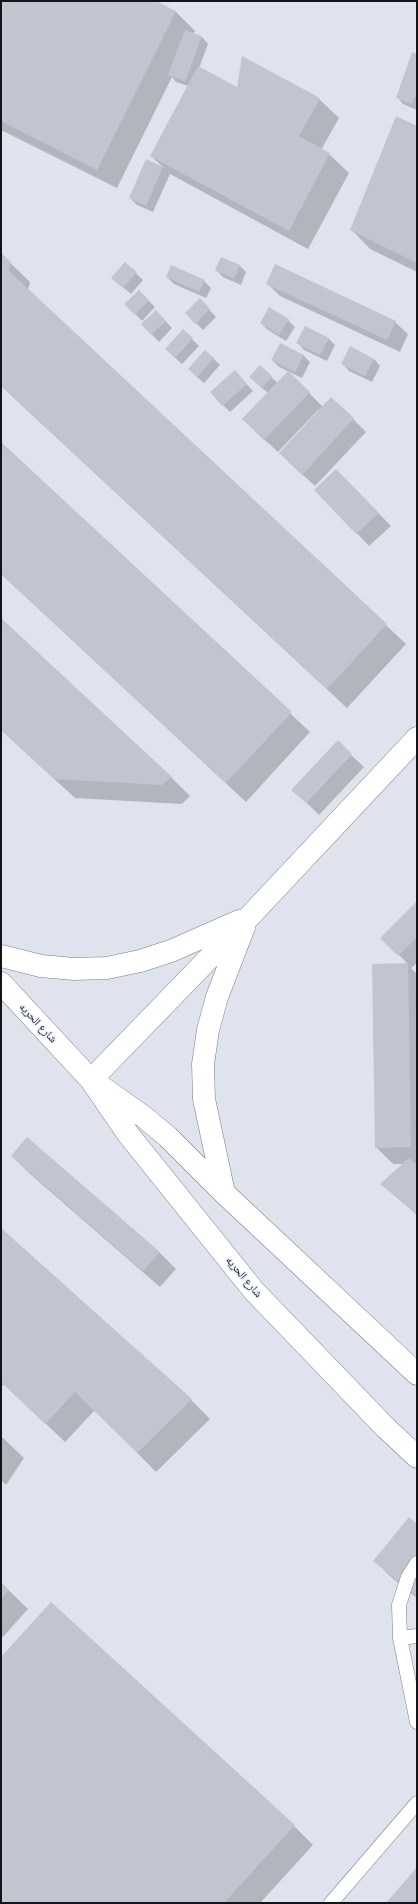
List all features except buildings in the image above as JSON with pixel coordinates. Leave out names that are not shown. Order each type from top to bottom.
[{"type":"street","points":[[91,1080],[248,918],[417,738]]},
{"type":"street","points":[[1,956],[41,966],[74,969],[107,968],[140,961],[171,951],[248,918]]},
{"type":"street","points":[[224,1193],[204,1099],[203,1064],[208,1030],[217,997],[248,918]]},
{"type":"street","name":"شارع الحريه","points":[[1,983],[91,1080],[128,1134],[254,1291],[385,1427],[417,1457]]},
{"type":"street","name":"شارع الحريه","points":[[91,1080],[144,1117],[168,1137],[224,1193],[417,1374]]},
{"type":"lane","points":[[417,1563],[408,1577],[399,1605],[400,1638],[417,1722]]},
{"type":"lane","points":[[400,1638],[417,1636]]},
{"type":"lane","points":[[331,1903],[417,1803]]}]
